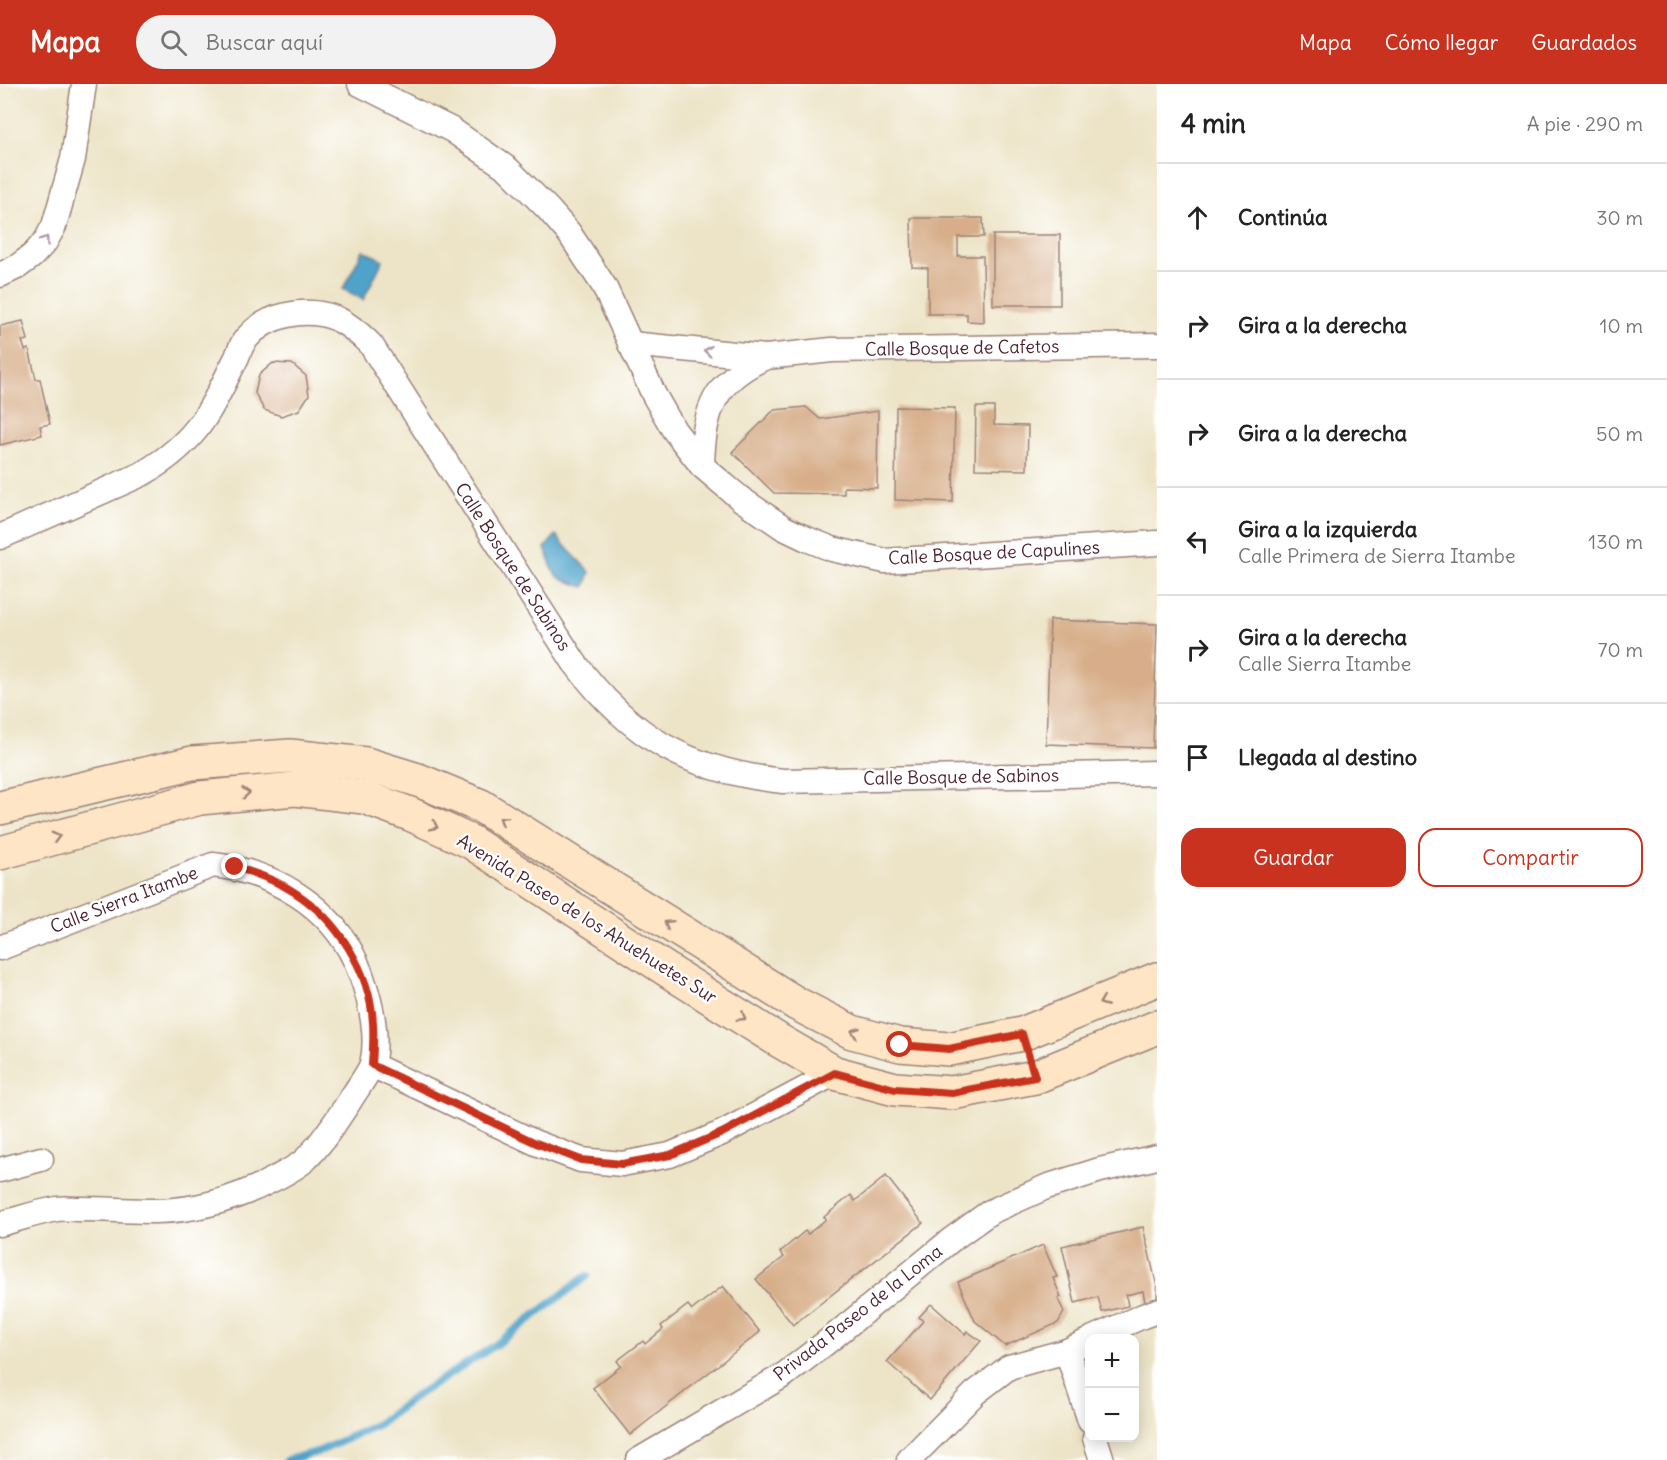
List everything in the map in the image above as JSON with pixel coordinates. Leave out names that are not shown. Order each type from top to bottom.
[{"type":"street","points":[[0,275],[17,267],[32,256],[45,242],[54,226],[73,159],[84,84]]},
{"type":"street","name":"Calle Bosque de Capulines","points":[[360,84],[452,130],[508,170],[548,209],[569,233],[604,286],[663,413],[674,430],[702,466],[741,499],[784,528],[832,549],[885,561],[1157,543]]},
{"type":"street","name":"Calle Bosque de Sabinos","points":[[0,537],[142,474],[160,463],[178,450],[204,419],[245,340],[257,328],[271,320],[295,314],[318,314],[348,324],[371,345],[574,662],[613,709],[662,746],[721,771],[752,778],[783,781],[1157,773]]},
{"type":"street","name":"Calle Bosque de Cafetos","points":[[630,344],[766,357],[832,350],[1157,345]]},
{"type":"street","name":"Calle Bosque de Cafetos","points":[[702,466],[704,427],[718,393],[739,371],[766,357]]},
{"type":"street","points":[[0,808],[192,763],[290,756],[366,764],[418,780],[481,806],[797,1004],[852,1032],[900,1045],[949,1049],[1022,1034],[1157,980]]},
{"type":"street","name":"Avenida Paseo de los Ahuehuetes Sur","points":[[0,853],[200,798],[295,789],[364,797],[410,814],[471,843],[681,979],[835,1073],[895,1089],[952,1093],[1035,1077],[1157,1027]]},
{"type":"street","name":"Calle Sierra Itambe","points":[[0,948],[213,865],[235,867],[255,873],[295,892],[328,921],[348,948],[363,978],[373,1021],[374,1043],[372,1065],[317,1148],[291,1170],[257,1188],[214,1203],[186,1208],[57,1209],[0,1224]]},
{"type":"street","points":[[681,979],[704,946]]},
{"type":"street","points":[[1022,1034],[1035,1077]]},
{"type":"street","points":[[372,1065],[536,1143],[581,1160],[622,1164],[670,1155],[722,1133],[835,1073]]},
{"type":"street","name":"Privada Paseo de la Loma","points":[[639,1460],[784,1375],[951,1240],[990,1212],[1046,1188],[1100,1170],[1157,1157]]},
{"type":"street","points":[[0,1170],[41,1159]]},
{"type":"street","points":[[1103,1334],[1157,1311]]},
{"type":"street","points":[[909,1460],[975,1393],[1009,1367],[1067,1351],[1085,1342]]},
{"type":"street","points":[[1067,1351],[1085,1408]]},
{"type":"street","points":[[1097,1442],[1102,1460]]},
{"type":"water","points":[[363,250],[383,260],[363,300],[343,289]]},
{"type":"water","points":[[556,535],[590,572],[585,587],[566,581],[554,571],[545,548]]},
{"type":"building","points":[[911,218],[983,218],[984,237],[958,237],[958,256],[983,256],[984,322],[967,321],[967,314],[928,314],[928,268],[912,267]]},
{"type":"building","points":[[993,235],[1060,235],[1060,305],[993,305]]},
{"type":"building","points":[[23,321],[28,340],[22,341],[25,350],[29,349],[36,379],[40,379],[50,424],[40,426],[42,435],[0,445],[0,326]]},
{"type":"building","points":[[273,363],[292,364],[306,376],[309,395],[299,410],[281,416],[264,410],[255,393],[259,375]]},
{"type":"building","points":[[806,407],[820,419],[878,411],[877,488],[844,487],[844,494],[774,493],[732,452],[774,410]]},
{"type":"building","points":[[896,407],[955,408],[953,502],[895,500]]},
{"type":"building","points":[[976,407],[994,407],[994,425],[1028,426],[1027,470],[975,469]]},
{"type":"building","points":[[1050,620],[1157,624],[1153,748],[1046,744]]},
{"type":"building","points":[[886,1176],[923,1223],[793,1325],[756,1279],[784,1257],[780,1252],[805,1231],[808,1234],[826,1219],[824,1217],[851,1195],[855,1201]]},
{"type":"building","points":[[1143,1227],[1157,1287],[1157,1299],[1145,1302],[1143,1291],[1126,1295],[1128,1306],[1102,1312],[1098,1297],[1075,1303],[1062,1246]]},
{"type":"building","points":[[1043,1245],[1057,1277],[1053,1278],[1064,1312],[1058,1323],[1005,1346],[975,1321],[958,1282]]},
{"type":"building","points":[[723,1286],[760,1332],[630,1435],[593,1388],[621,1366],[617,1361],[643,1341],[645,1344],[663,1329],[661,1326],[688,1305],[692,1310]]},
{"type":"building","points":[[931,1304],[965,1334],[967,1331],[981,1341],[930,1400],[887,1362],[923,1321],[919,1317]]},
{"type":"waterway","points":[[287,1460],[320,1451],[378,1424],[417,1395],[494,1346],[587,1276]]},
{"type":"route","points":[[235,867],[255,873],[295,892],[328,921],[342,938],[354,957],[369,999],[374,1043],[372,1065],[536,1143],[581,1160],[622,1164],[670,1155],[722,1133],[835,1073],[895,1089],[952,1093],[1035,1077],[1022,1034],[949,1049],[900,1045]]}]
